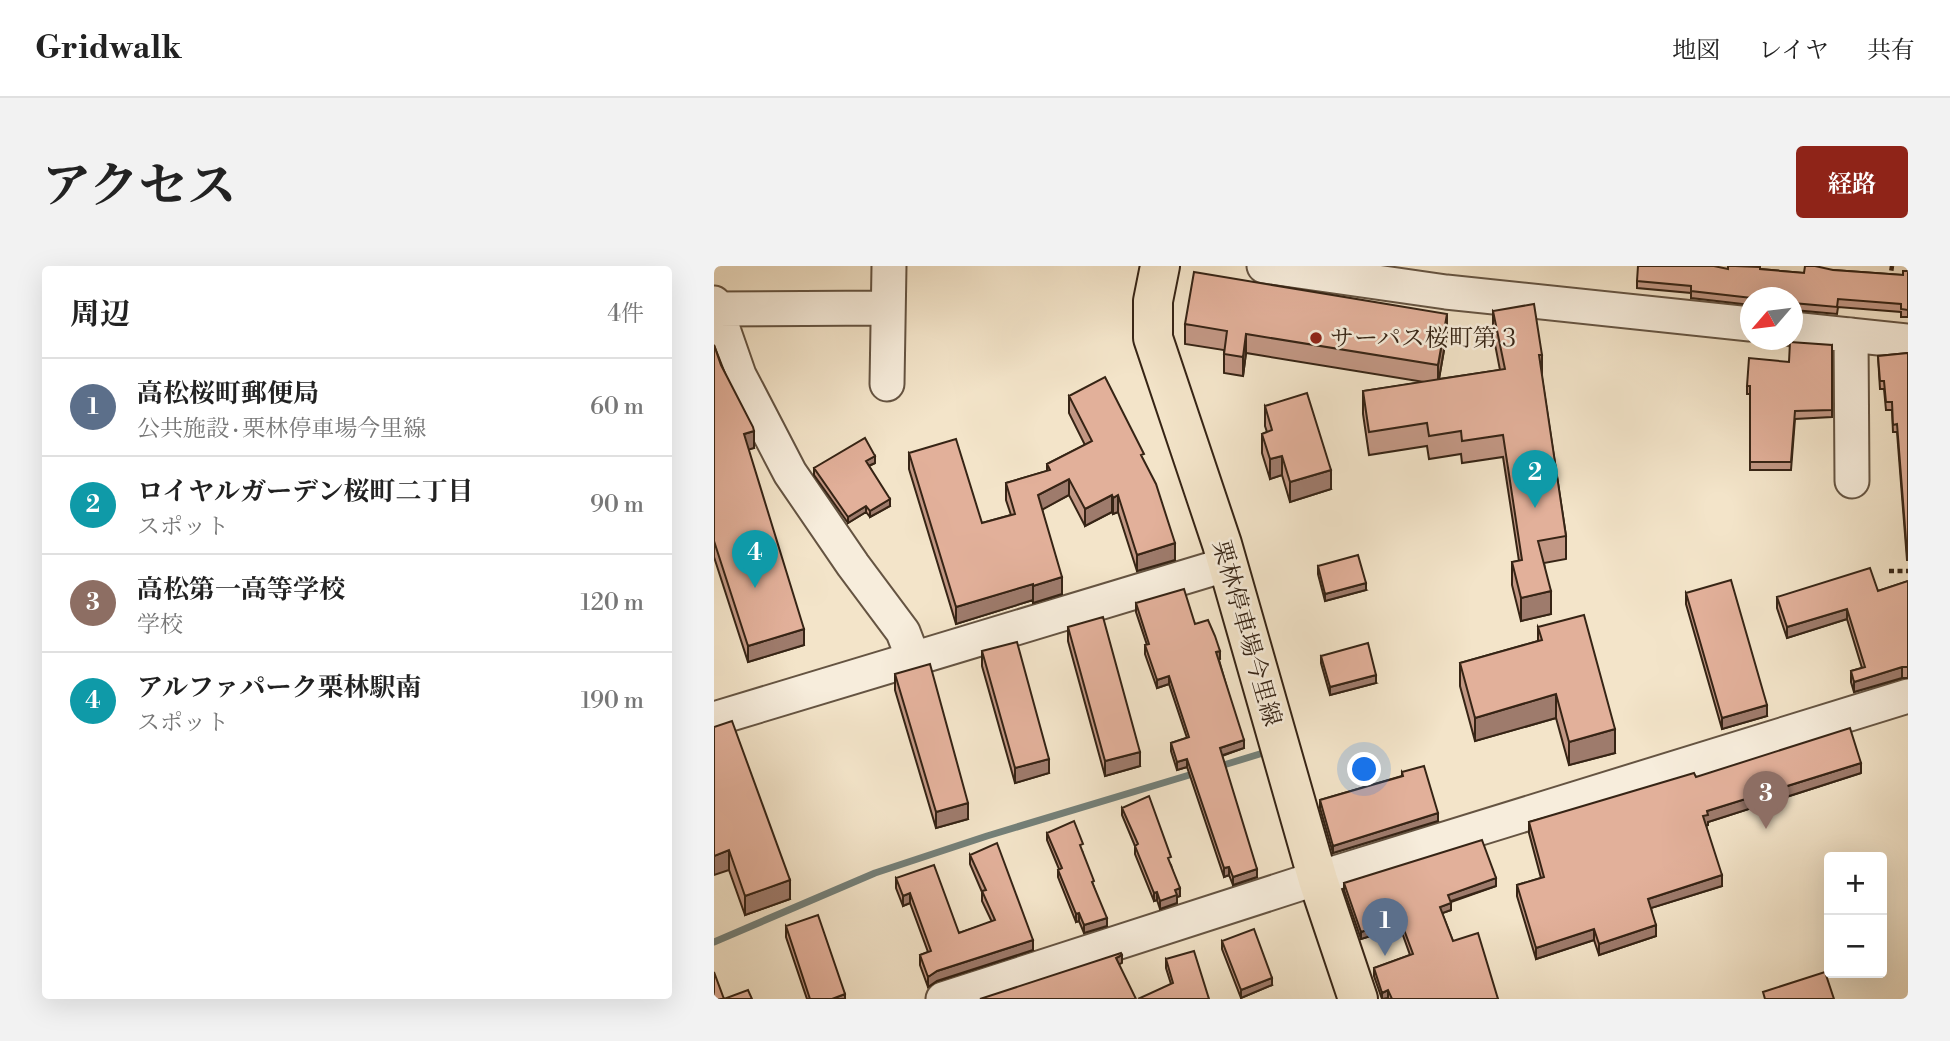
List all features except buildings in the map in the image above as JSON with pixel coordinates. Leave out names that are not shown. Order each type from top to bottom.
[{"type":"main road","name":"栗林停車場今里線","points":[[1160,266],[1153,301],[1153,338],[1228,564],[1318,880],[1358,999]]},
{"type":"street","points":[[887,384],[890,266]]},
{"type":"street","points":[[1265,266],[1446,292],[1740,323]]},
{"type":"street","points":[[888,307],[715,306],[738,375],[790,473],[903,632],[913,658]]},
{"type":"street","points":[[1803,330],[1908,341]]},
{"type":"street","points":[[1851,335],[1852,481]]},
{"type":"street","points":[[714,719],[1228,564]]},
{"type":"street","points":[[962,996],[1318,880],[1908,696]]},
{"type":"path","points":[[1888,290],[1892,266]]},
{"type":"path","points":[[1889,571],[1908,571]]},
{"type":"waterway","points":[[1217,767],[1263,753]]},
{"type":"waterway","points":[[714,942],[875,873],[1196,773]]},
{"type":"place","name":"サーパス桜町第３","points":[[1316,338]]},
{"type":"place","name":"ロイヤルガーデン桜町二丁目","points":[[1535,508]]},
{"type":"place","name":"アルファパーク栗林駅南","points":[[755,588]]},
{"type":"place","name":"高松第一高等学校","points":[[1766,829]]},
{"type":"place","name":"高松桜町郵便局","points":[[1385,956]]}]
